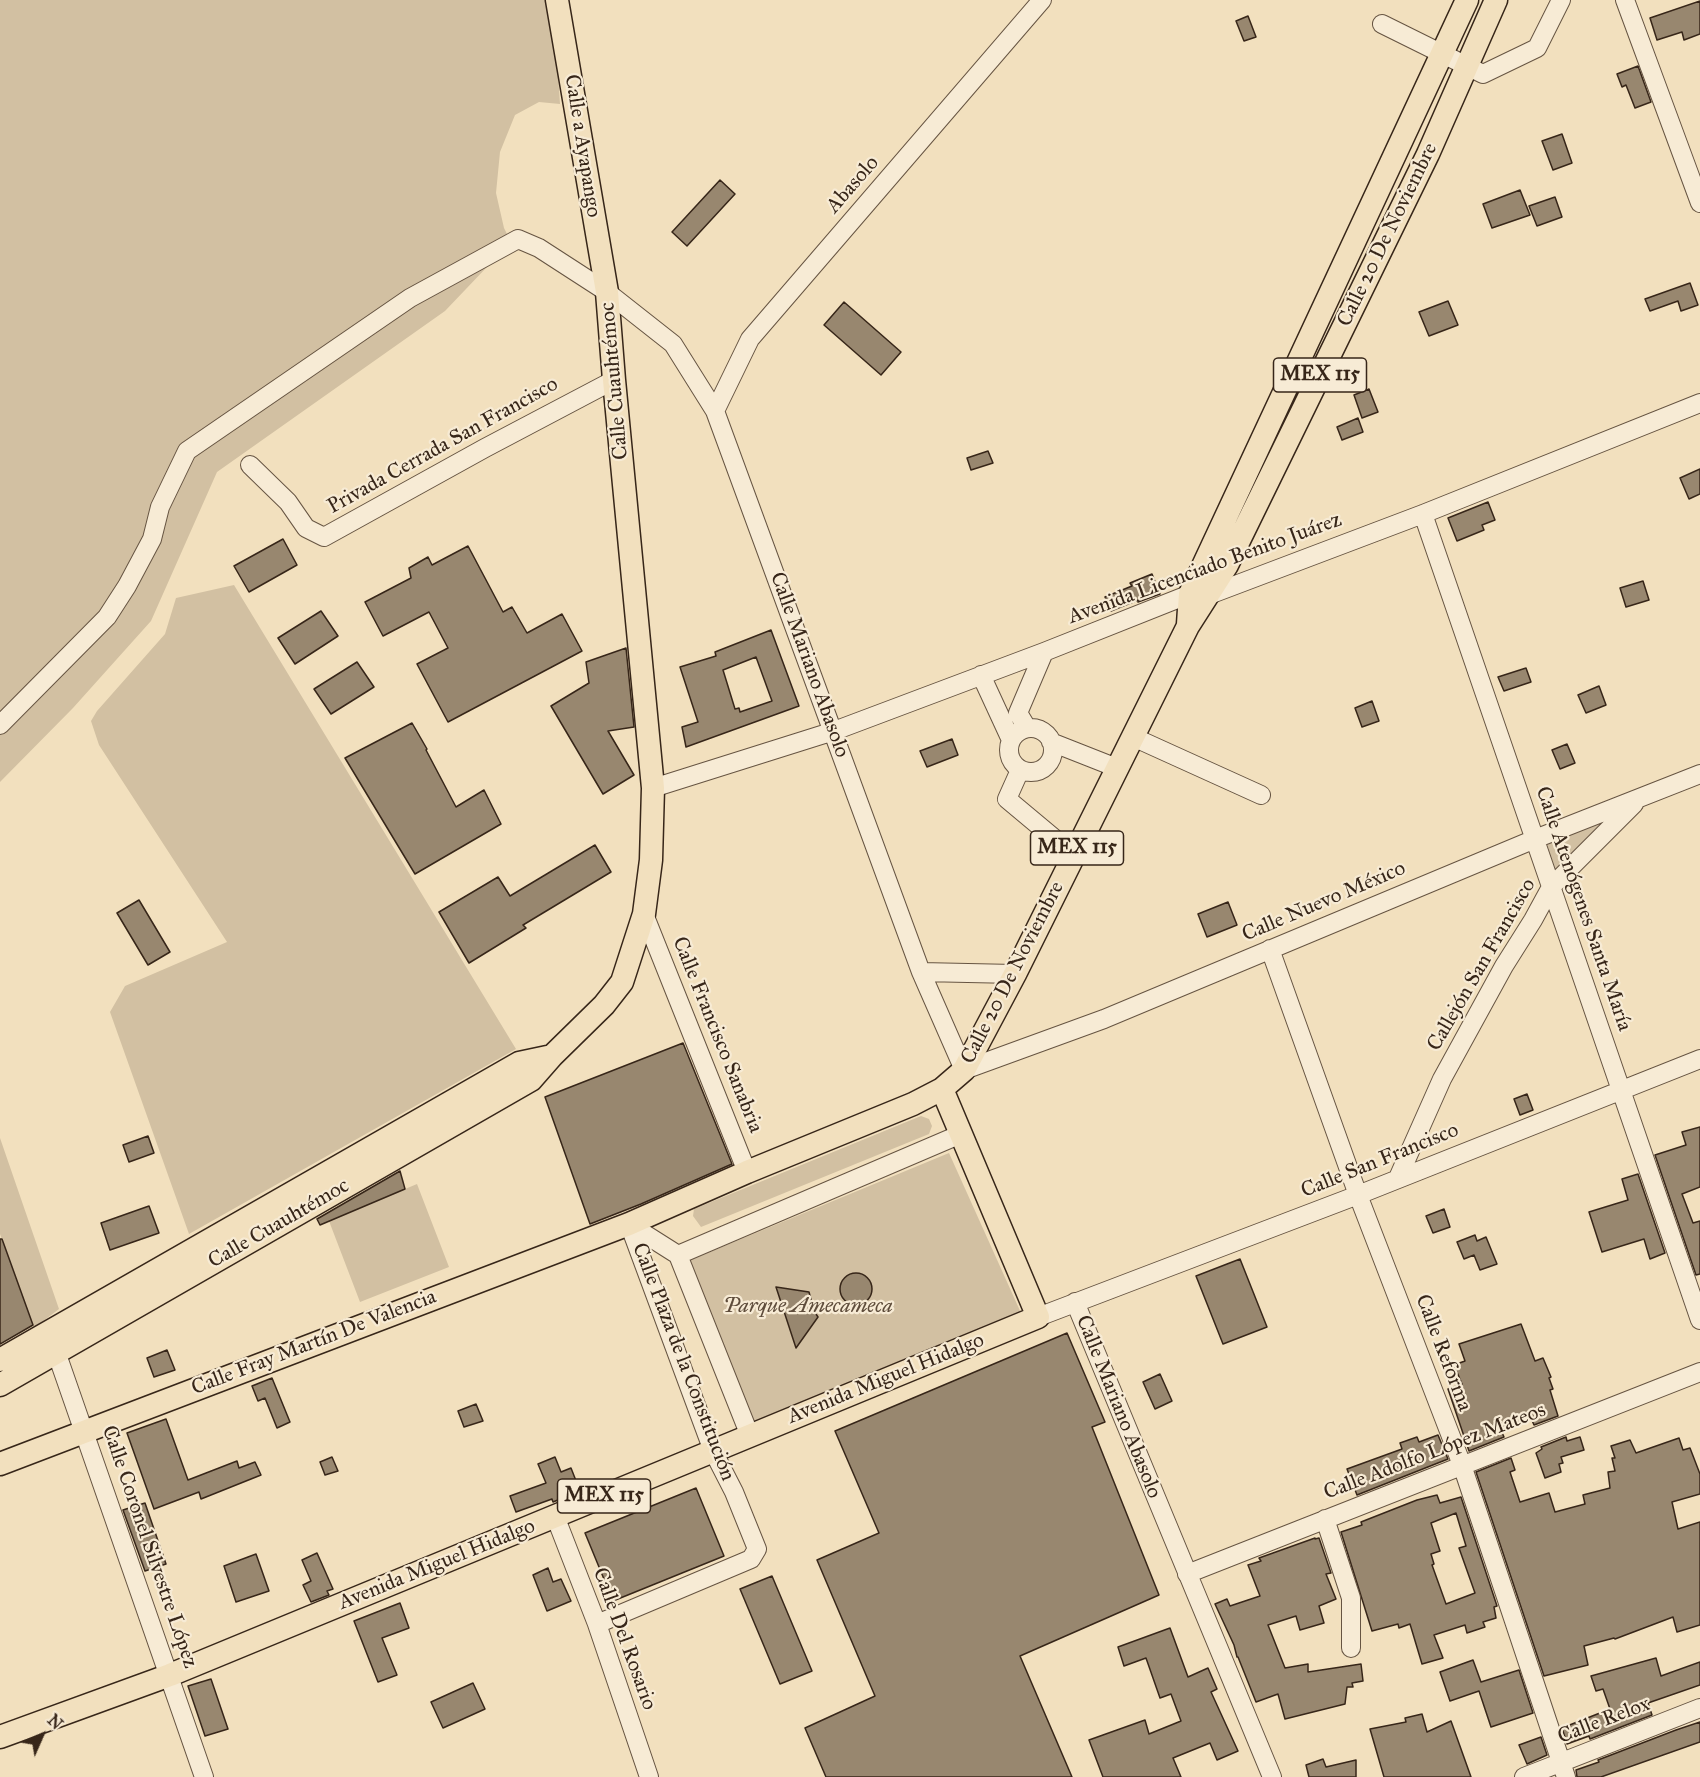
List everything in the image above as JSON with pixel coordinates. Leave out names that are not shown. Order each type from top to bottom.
[{"type":"main road","name":"Calle a Ayapango","points":[[557,0],[607,292]]},
{"type":"main road","name":"Calle 20 De Noviembre","points":[[942,1089],[964,1070],[1016,974],[1188,626],[1200,594],[1399,146],[1467,0]]},
{"type":"main road","name":"Calle 20 De Noviembre","points":[[1200,594],[1227,565],[1428,154],[1496,0]]},
{"type":"main road","points":[[1399,146],[1428,154]]},
{"type":"main road","name":"Calle Cuauhtémoc","points":[[0,1385],[53,1342],[373,1159],[531,1080],[604,1005],[622,982],[644,914],[651,860],[653,788],[607,292]]},
{"type":"main road","points":[[942,1089],[1038,1317]]},
{"type":"main road","name":"Calle Plaza de la Constitución","points":[[629,1224],[747,1172],[913,1104],[942,1089]]},
{"type":"main road","name":"Calle Fray Martín De Valencia","points":[[0,1464],[629,1224]]},
{"type":"main road","name":"Avenida Miguel Hidalgo","points":[[0,1737],[170,1675],[1038,1317]]},
{"type":"main road","name":"Calle Cuauhtémoc","points":[[0,1360],[53,1342]]},
{"type":"street","name":"Abasolo","points":[[715,411],[750,339],[1042,0]]},
{"type":"street","points":[[1382,24],[1483,74],[1537,48],[1561,0]]},
{"type":"street","points":[[1625,0],[1700,203]]},
{"type":"street","name":"Calle Cuauhtémoc","points":[[0,725],[107,617],[127,586],[152,538],[160,507],[187,451],[196,444],[410,298],[518,239],[539,248],[607,292]]},
{"type":"street","name":"Calle Mariano Abasolo","points":[[607,292],[673,344],[715,411],[921,972],[964,1070]]},
{"type":"street","name":"Privada Cerrada San Francisco","points":[[250,465],[288,502],[306,528],[324,537],[614,380]]},
{"type":"street","name":"Avenida Licenciado Benito Juárez","points":[[653,788],[834,731],[1200,594],[1422,514],[1700,403]]},
{"type":"street","name":"Calle Atenógenes Santa María","points":[[1422,514],[1700,1320]]},
{"type":"street","points":[[1027,728],[1018,713],[1044,652]]},
{"type":"street","points":[[981,675],[1011,740]]},
{"type":"street","points":[[1051,742],[1052,757],[1048,764],[1035,772],[1020,770],[1014,765],[1008,753],[1015,734],[1027,728],[1041,731],[1051,742],[1117,768]]},
{"type":"street","points":[[1133,736],[1261,795]]},
{"type":"street","points":[[1020,770],[1007,799],[1074,855]]},
{"type":"street","name":"Calle Nuevo México","points":[[964,1070],[1104,1019],[1535,839],[1700,774]]},
{"type":"street","name":"Callejón San Francisco","points":[[1398,1178],[1442,1079],[1504,966],[1551,887],[1639,799]]},
{"type":"street","name":"Calle Francisco Sanabria","points":[[644,914],[747,1172]]},
{"type":"street","name":"Calle Reforma","points":[[1270,949],[1358,1195],[1462,1466],[1563,1770]]},
{"type":"street","points":[[921,972],[1016,974]]},
{"type":"street","name":"Calle San Francisco","points":[[1075,1302],[1358,1195],[1700,1059]]},
{"type":"street","points":[[678,1255],[961,1134]]},
{"type":"street","points":[[629,1224],[678,1255],[750,1436]]},
{"type":"street","name":"Calle Plaza de la Constitución","points":[[597,1624],[754,1554],[734,1492],[713,1451],[629,1224]]},
{"type":"street","name":"Calle Mariano Abasolo","points":[[1038,1317],[1075,1302],[1272,1777]]},
{"type":"street","name":"Calle Coronel Silvestre López","points":[[53,1342],[204,1777]]},
{"type":"street","name":"Calle Adolfo López Mateos","points":[[1187,1574],[1700,1372]]},
{"type":"street","name":"Calle Del Rosario","points":[[555,1516],[597,1624],[649,1777]]},
{"type":"street","points":[[1325,1519],[1351,1598],[1351,1648]]},
{"type":"street","name":"Calle Relox","points":[[1524,1777],[1563,1770],[1700,1708]]},
{"type":"green space","points":[[0,0],[553,0],[560,104],[539,102],[515,115],[500,152],[496,193],[504,228],[512,244],[445,311],[217,472],[151,621],[73,708],[0,782]]},
{"type":"green space","points":[[234,585],[516,1049],[189,1234],[110,1012],[125,986],[227,942],[99,745],[91,721],[97,711],[165,634],[176,598]]},
{"type":"green space","points":[[1629,805],[1556,877],[1546,840]]},
{"type":"green space","points":[[921,1116],[929,1119],[932,1126],[929,1134],[701,1227],[693,1216],[694,1209]]},
{"type":"green space","points":[[0,1138],[59,1309],[34,1328],[0,1234]]},
{"type":"green space","name":"Parque Amecameca","points":[[949,1153],[1021,1313],[753,1427],[688,1261]]},
{"type":"green space","points":[[417,1184],[449,1267],[360,1302],[329,1221]]},
{"type":"building","points":[[1700,1],[1700,34],[1684,40],[1682,32],[1657,40],[1650,18]]},
{"type":"building","points":[[1248,16],[1256,37],[1244,41],[1236,21]]},
{"type":"building","points":[[1638,66],[1651,102],[1635,108],[1626,85],[1622,87],[1617,74]]},
{"type":"building","points":[[1562,134],[1572,163],[1553,170],[1542,141]]},
{"type":"building","points":[[720,180],[735,194],[687,246],[672,232]]},
{"type":"building","points":[[1520,190],[1530,215],[1492,228],[1483,204]]},
{"type":"building","points":[[1555,197],[1562,217],[1537,226],[1529,206]]},
{"type":"building","points":[[1690,283],[1698,305],[1681,311],[1678,301],[1650,311],[1645,299]]},
{"type":"building","points":[[1448,301],[1458,325],[1429,336],[1419,312]]},
{"type":"building","points":[[844,302],[901,352],[881,375],[824,325]]},
{"type":"building","points":[[1369,389],[1378,412],[1362,418],[1354,395]]},
{"type":"building","points":[[1358,418],[1363,432],[1342,440],[1337,427]]},
{"type":"building","points":[[988,451],[993,463],[971,470],[967,458]]},
{"type":"building","points":[[1700,469],[1700,494],[1689,499],[1680,478]]},
{"type":"building","points":[[1488,502],[1495,520],[1482,525],[1484,530],[1457,541],[1448,518]]},
{"type":"building","points":[[283,539],[297,565],[249,592],[234,566]]},
{"type":"building","points":[[468,546],[503,612],[512,607],[527,633],[562,614],[582,651],[448,722],[417,664],[448,648],[429,612],[383,636],[365,602],[411,578],[409,568],[428,557],[432,565]]},
{"type":"building","points":[[1152,574],[1160,594],[1111,611],[1105,597],[1132,586],[1130,583]]},
{"type":"building","points":[[1643,581],[1649,600],[1626,607],[1620,588]]},
{"type":"building","points":[[321,611],[338,636],[295,664],[278,638]]},
{"type":"building","points":[[771,630],[799,706],[686,747],[682,727],[698,722],[680,667],[716,656],[715,652]],"holes":[[[756,657],[772,701],[740,712],[739,708],[735,709],[723,670]]]},
{"type":"building","points":[[626,648],[634,727],[608,731],[634,775],[603,794],[551,706],[589,683],[586,662]]},
{"type":"building","points":[[357,662],[374,687],[331,714],[314,689]]},
{"type":"building","points":[[1526,668],[1531,682],[1504,691],[1498,677]]},
{"type":"building","points":[[1599,686],[1606,705],[1586,713],[1578,695]]},
{"type":"building","points":[[1372,701],[1379,721],[1362,727],[1355,708]]},
{"type":"building","points":[[412,723],[456,807],[484,790],[501,824],[415,874],[345,758]]},
{"type":"building","points":[[952,739],[958,755],[927,767],[920,751]]},
{"type":"building","points":[[1567,744],[1575,763],[1560,769],[1552,750]]},
{"type":"building","points":[[595,845],[611,872],[523,925],[526,928],[469,963],[439,912],[498,877],[510,896]]},
{"type":"building","points":[[139,900],[170,952],[148,965],[117,913]]},
{"type":"building","points":[[1228,902],[1237,925],[1207,937],[1198,914]]},
{"type":"building","points":[[683,1043],[732,1164],[590,1224],[545,1097]]},
{"type":"building","points":[[1527,1094],[1533,1110],[1520,1115],[1514,1099]]},
{"type":"building","points":[[1700,1127],[1700,1187],[1682,1194],[1693,1223],[1700,1221],[1700,1274],[1696,1275],[1655,1155],[1686,1145],[1682,1132]]},
{"type":"building","points":[[148,1136],[154,1153],[129,1162],[123,1145]]},
{"type":"building","points":[[400,1171],[405,1189],[320,1225],[317,1219]]},
{"type":"building","points":[[1638,1174],[1665,1253],[1650,1259],[1644,1239],[1602,1252],[1589,1212],[1628,1200],[1622,1179]]},
{"type":"building","points":[[149,1206],[159,1233],[110,1250],[101,1223]]},
{"type":"building","points":[[1444,1209],[1450,1227],[1433,1233],[1426,1216]]},
{"type":"building","points":[[1475,1235],[1477,1241],[1486,1237],[1497,1264],[1480,1270],[1474,1255],[1464,1259],[1457,1242]]},
{"type":"building","points":[[0,1239],[2,1239],[33,1325],[0,1344]]},
{"type":"building","points":[[1240,1259],[1267,1327],[1223,1344],[1196,1276]]},
{"type":"building","points":[[856,1273],[867,1278],[872,1289],[867,1300],[856,1305],[845,1300],[840,1289],[845,1278]]},
{"type":"building","points":[[776,1287],[809,1292],[818,1317],[796,1348]]},
{"type":"building","points":[[1521,1324],[1535,1361],[1543,1358],[1551,1377],[1549,1378],[1553,1389],[1550,1390],[1558,1416],[1534,1425],[1531,1418],[1500,1428],[1504,1437],[1469,1451],[1448,1389],[1462,1384],[1454,1365],[1465,1361],[1459,1344]]},
{"type":"building","points":[[1067,1333],[1105,1422],[1092,1427],[1159,1595],[1020,1656],[1072,1777],[826,1777],[805,1728],[875,1696],[817,1560],[879,1533],[835,1431]]},
{"type":"building","points":[[167,1350],[175,1370],[154,1377],[147,1358]]},
{"type":"building","points":[[1160,1374],[1172,1401],[1155,1409],[1143,1382]]},
{"type":"building","points":[[272,1378],[290,1422],[277,1428],[265,1398],[258,1401],[252,1386]]},
{"type":"building","points":[[476,1404],[483,1421],[464,1427],[458,1411]]},
{"type":"building","points":[[166,1419],[188,1480],[237,1461],[239,1468],[255,1462],[261,1475],[201,1499],[199,1492],[154,1509],[127,1433]]},
{"type":"building","points":[[1438,1435],[1448,1459],[1357,1495],[1347,1469],[1402,1449],[1400,1443],[1417,1437],[1419,1442]]},
{"type":"building","points":[[1566,1437],[1567,1441],[1580,1437],[1584,1450],[1561,1457],[1563,1463],[1559,1464],[1561,1472],[1545,1478],[1536,1453],[1542,1449],[1541,1447]]},
{"type":"building","points":[[1679,1438],[1683,1450],[1690,1448],[1700,1474],[1700,1494],[1672,1502],[1678,1529],[1700,1522],[1700,1625],[1677,1632],[1673,1617],[1615,1639],[1584,1646],[1588,1665],[1544,1676],[1476,1472],[1511,1458],[1515,1470],[1510,1472],[1520,1502],[1549,1493],[1555,1512],[1585,1504],[1583,1495],[1610,1488],[1608,1472],[1615,1471],[1612,1458],[1615,1458],[1611,1446],[1630,1440],[1636,1453]]},
{"type":"building","points":[[332,1457],[338,1471],[325,1475],[320,1462]]},
{"type":"building","points":[[555,1457],[561,1472],[571,1468],[580,1491],[553,1502],[552,1499],[516,1512],[510,1496],[546,1483],[538,1464]]},
{"type":"building","points":[[696,1488],[724,1556],[613,1601],[585,1533]]},
{"type":"building","points":[[1437,1495],[1440,1503],[1461,1497],[1497,1606],[1494,1607],[1496,1618],[1483,1622],[1485,1627],[1467,1633],[1465,1625],[1434,1635],[1443,1658],[1422,1664],[1410,1624],[1399,1628],[1398,1624],[1372,1631],[1341,1532],[1417,1500]],"holes":[[[1456,1513],[1466,1546],[1459,1548],[1475,1593],[1446,1604],[1432,1565],[1434,1564],[1431,1554],[1440,1551],[1431,1523]]]},
{"type":"building","points":[[145,1503],[166,1564],[145,1571],[123,1510]]},
{"type":"building","points":[[1319,1538],[1331,1573],[1326,1574],[1336,1599],[1319,1606],[1324,1623],[1300,1630],[1296,1616],[1268,1625],[1285,1668],[1308,1664],[1308,1672],[1361,1664],[1363,1681],[1352,1683],[1353,1687],[1347,1687],[1345,1704],[1285,1719],[1278,1694],[1256,1702],[1215,1604],[1227,1599],[1230,1606],[1260,1596],[1248,1565],[1261,1561],[1259,1558]]},
{"type":"building","points":[[317,1553],[333,1589],[327,1591],[329,1595],[311,1602],[303,1585],[311,1581],[302,1560]]},
{"type":"building","points":[[256,1554],[269,1591],[236,1602],[224,1566]]},
{"type":"building","points":[[548,1568],[553,1582],[561,1579],[571,1601],[547,1611],[533,1575]]},
{"type":"building","points":[[772,1576],[812,1671],[780,1684],[740,1589]]},
{"type":"building","points":[[400,1603],[409,1628],[382,1638],[397,1675],[378,1682],[354,1621]]},
{"type":"building","points":[[1170,1628],[1188,1677],[1208,1668],[1217,1689],[1211,1692],[1238,1751],[1217,1760],[1210,1743],[1173,1758],[1181,1777],[1103,1777],[1089,1740],[1145,1720],[1149,1734],[1181,1721],[1171,1694],[1160,1698],[1146,1658],[1124,1666],[1118,1647]]},
{"type":"building","points":[[1656,1658],[1661,1676],[1700,1662],[1700,1685],[1648,1703],[1652,1715],[1590,1739],[1589,1736],[1567,1744],[1562,1728],[1610,1709],[1603,1689],[1596,1691],[1591,1676]]},
{"type":"building","points":[[1473,1660],[1481,1682],[1519,1670],[1533,1713],[1491,1727],[1479,1691],[1450,1701],[1440,1672]]},
{"type":"building","points":[[211,1679],[228,1729],[205,1736],[188,1686]]},
{"type":"building","points":[[473,1683],[485,1709],[443,1728],[431,1702]]},
{"type":"building","points":[[1422,1714],[1427,1732],[1451,1721],[1471,1777],[1384,1777],[1370,1729],[1406,1722],[1405,1718]]},
{"type":"building","points":[[1700,1722],[1700,1742],[1601,1777],[1577,1777],[1576,1770],[1599,1762],[1598,1760]]},
{"type":"building","points":[[1541,1737],[1547,1755],[1527,1764],[1519,1745]]},
{"type":"building","points":[[1323,1759],[1326,1767],[1356,1760],[1356,1777],[1309,1777],[1306,1765]]}]
